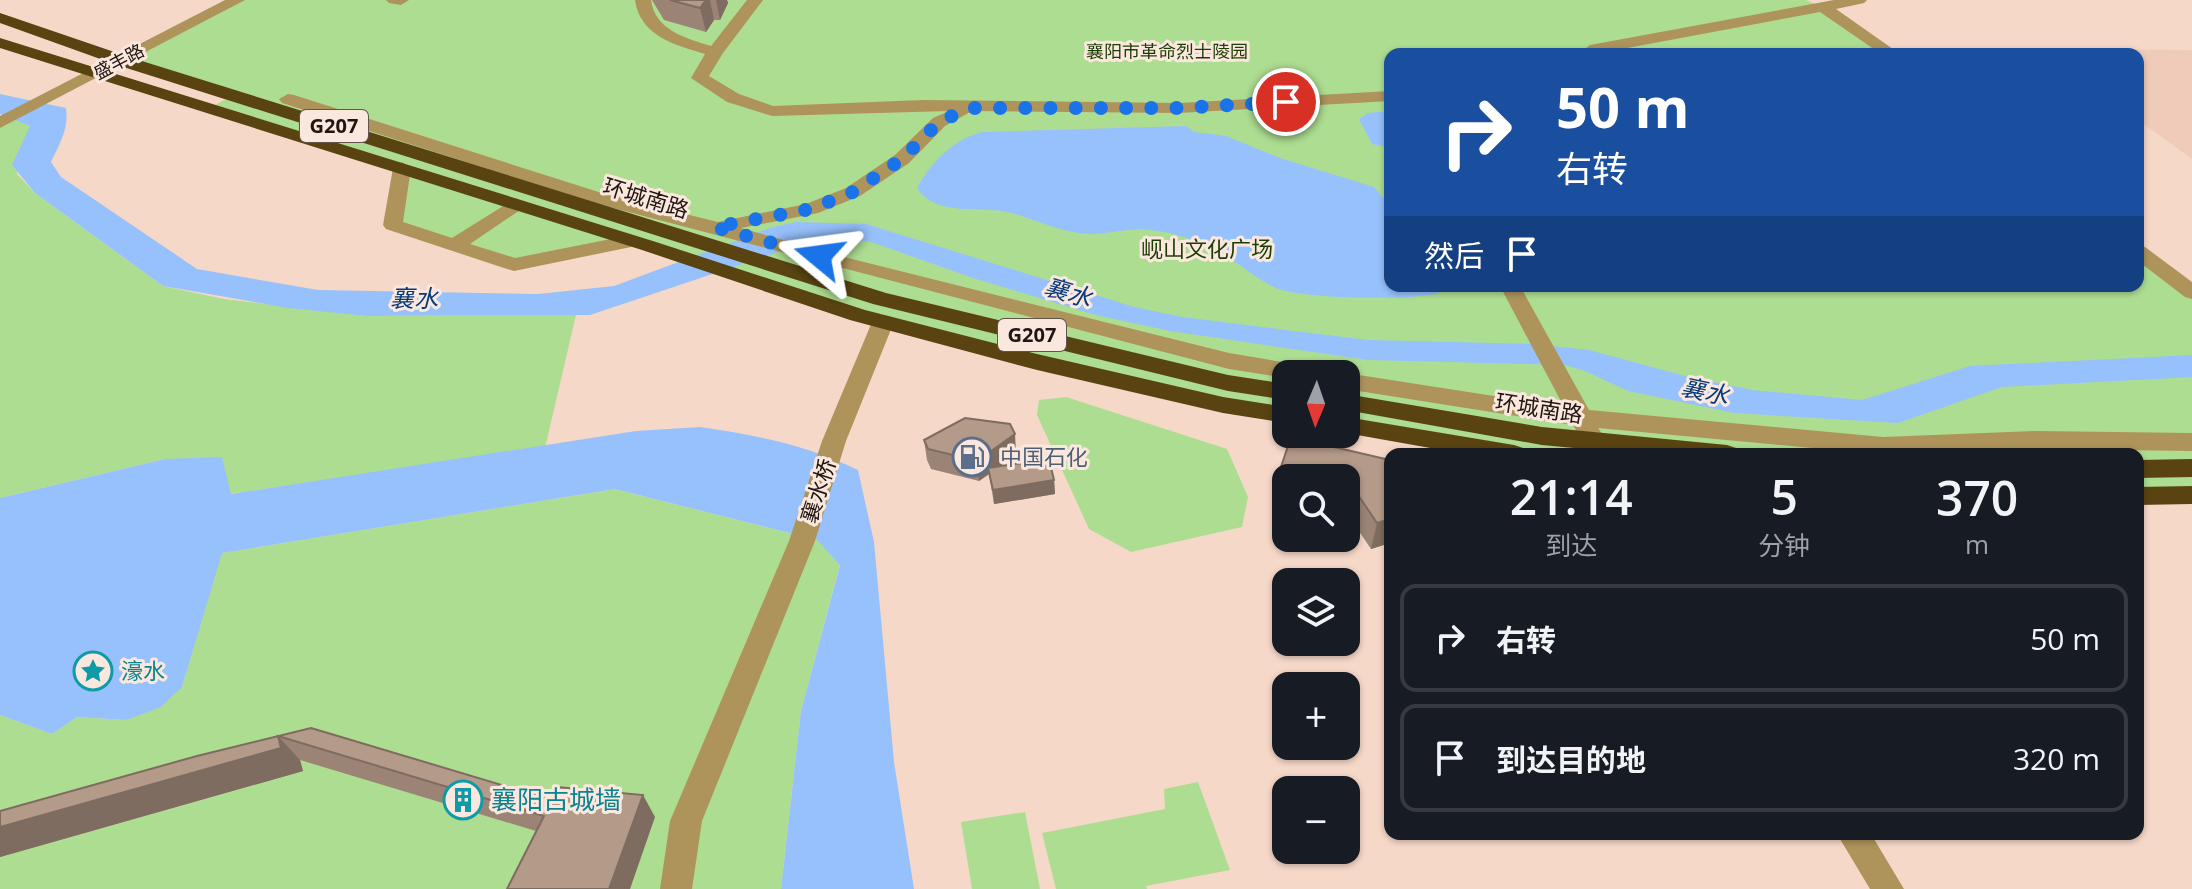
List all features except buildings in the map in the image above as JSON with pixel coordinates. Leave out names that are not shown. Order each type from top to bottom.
[{"type":"highway","name":"环城南路","points":[[6,22],[881,299],[1228,383],[1272,390]]},
{"type":"highway","name":"环城南路","points":[[0,43],[883,322],[1037,362],[1223,405],[1272,413]]},
{"type":"highway","name":"环城南路","points":[[1360,405],[1599,448]]},
{"type":"highway","points":[[1360,427],[1479,448]]},
{"type":"highway","points":[[2144,469],[2192,468]]},
{"type":"highway","points":[[2144,496],[2192,495]]},
{"type":"street","name":"盛丰路","points":[[0,123],[237,0]]},
{"type":"street","points":[[394,0],[401,0]]},
{"type":"street","points":[[643,0],[644,13],[655,28],[685,43],[715,52]]},
{"type":"street","points":[[755,0],[715,52],[700,78],[733,98],[772,111],[923,105],[970,108],[1179,108],[1384,96]]},
{"type":"street","points":[[1599,48],[1859,0]]},
{"type":"street","points":[[1824,8],[1883,48]]},
{"type":"street","points":[[288,99],[601,199],[1229,361],[1272,368]]},
{"type":"street","points":[[715,227],[811,209],[853,192],[902,159],[939,122],[970,108]]},
{"type":"street","points":[[402,168],[393,225],[514,265],[640,244]]},
{"type":"street","points":[[455,245],[516,204]]},
{"type":"street","points":[[2144,256],[2192,292]]},
{"type":"street","points":[[1514,292],[1599,448]]},
{"type":"street","name":"襄水桥","points":[[676,889],[686,821],[802,541],[834,441],[883,322]]},
{"type":"street","points":[[1360,383],[1581,418],[1883,446],[2036,440],[2192,442]]},
{"type":"street","points":[[1857,840],[1888,889]]},
{"type":"shaded area","points":[[2144,50],[2192,50],[2192,159],[2144,124]]},
{"type":"green space","name":"岘山文化广场","points":[[237,0],[1806,0],[1824,8],[1883,48],[1384,48],[1384,292],[2144,292],[2144,256],[2192,292],[2192,495],[2144,496],[2144,448],[1479,448],[1360,427],[1360,360],[1272,360],[1272,412],[1037,362],[632,241],[514,265],[393,225],[401,168],[210,108],[228,98],[123,61]]},
{"type":"green space","points":[[11,117],[30,126],[17,174],[35,193],[163,286],[224,299],[367,316],[576,315],[545,448],[230,494],[165,459],[0,498],[0,123]]},
{"type":"green space","points":[[1066,397],[1227,449],[1248,497],[1242,527],[1131,552],[1089,529],[1037,415],[1039,400]]},
{"type":"green space","points":[[615,489],[817,540],[840,564],[801,711],[781,889],[0,889],[0,715],[52,734],[77,717],[126,720],[182,687],[221,553]]},
{"type":"green space","points":[[1198,782],[1230,870],[1146,886],[1147,889],[1056,889],[1042,833],[1165,809],[1164,789]]},
{"type":"green space","points":[[1025,812],[1040,889],[972,889],[961,822]]},
{"type":"water","name":"襄水","points":[[0,94],[66,108],[65,129],[51,162],[61,177],[197,269],[318,290],[538,294],[614,286],[773,227],[797,222],[866,224],[1134,307],[1182,317],[1368,340],[1533,344],[1589,350],[1752,390],[1862,400],[1970,366],[2192,355],[2192,377],[2002,387],[1898,423],[1734,413],[1628,391],[1565,365],[1368,360],[1170,331],[1096,315],[973,278],[871,242],[842,239],[802,244],[590,315],[367,316],[288,308],[163,286],[35,193],[12,165],[30,126],[0,114]]},
{"type":"water","points":[[1384,112],[1384,146],[1372,144],[1359,119],[1368,113]]},
{"type":"water","points":[[1186,126],[1194,132],[1226,136],[1280,158],[1374,187],[1384,199],[1384,292],[1439,293],[1357,298],[1289,292],[1268,284],[1214,249],[1175,235],[1143,229],[1079,233],[1008,212],[947,207],[925,197],[917,188],[929,169],[962,140],[982,132]]},
{"type":"water","name":"濠水","points":[[700,427],[781,442],[858,470],[874,542],[894,762],[914,889],[781,889],[801,711],[840,565],[817,540],[615,489],[222,553],[182,687],[161,707],[126,720],[77,717],[52,734],[0,715],[0,498],[165,459],[222,457],[231,494],[636,431]]},
{"type":"place","name":"中国石化","points":[[972,457]]},
{"type":"place","name":"濠水","points":[[93,671]]},
{"type":"place","name":"襄阳古城墙","points":[[463,800]]},
{"type":"route","points":[[819,256],[714,227],[811,209],[853,192],[902,159],[939,122],[970,108],[1179,108],[1286,102]]},
{"type":"park label","name":"襄阳市革命烈士陵园","points":[[1167,52]]}]
